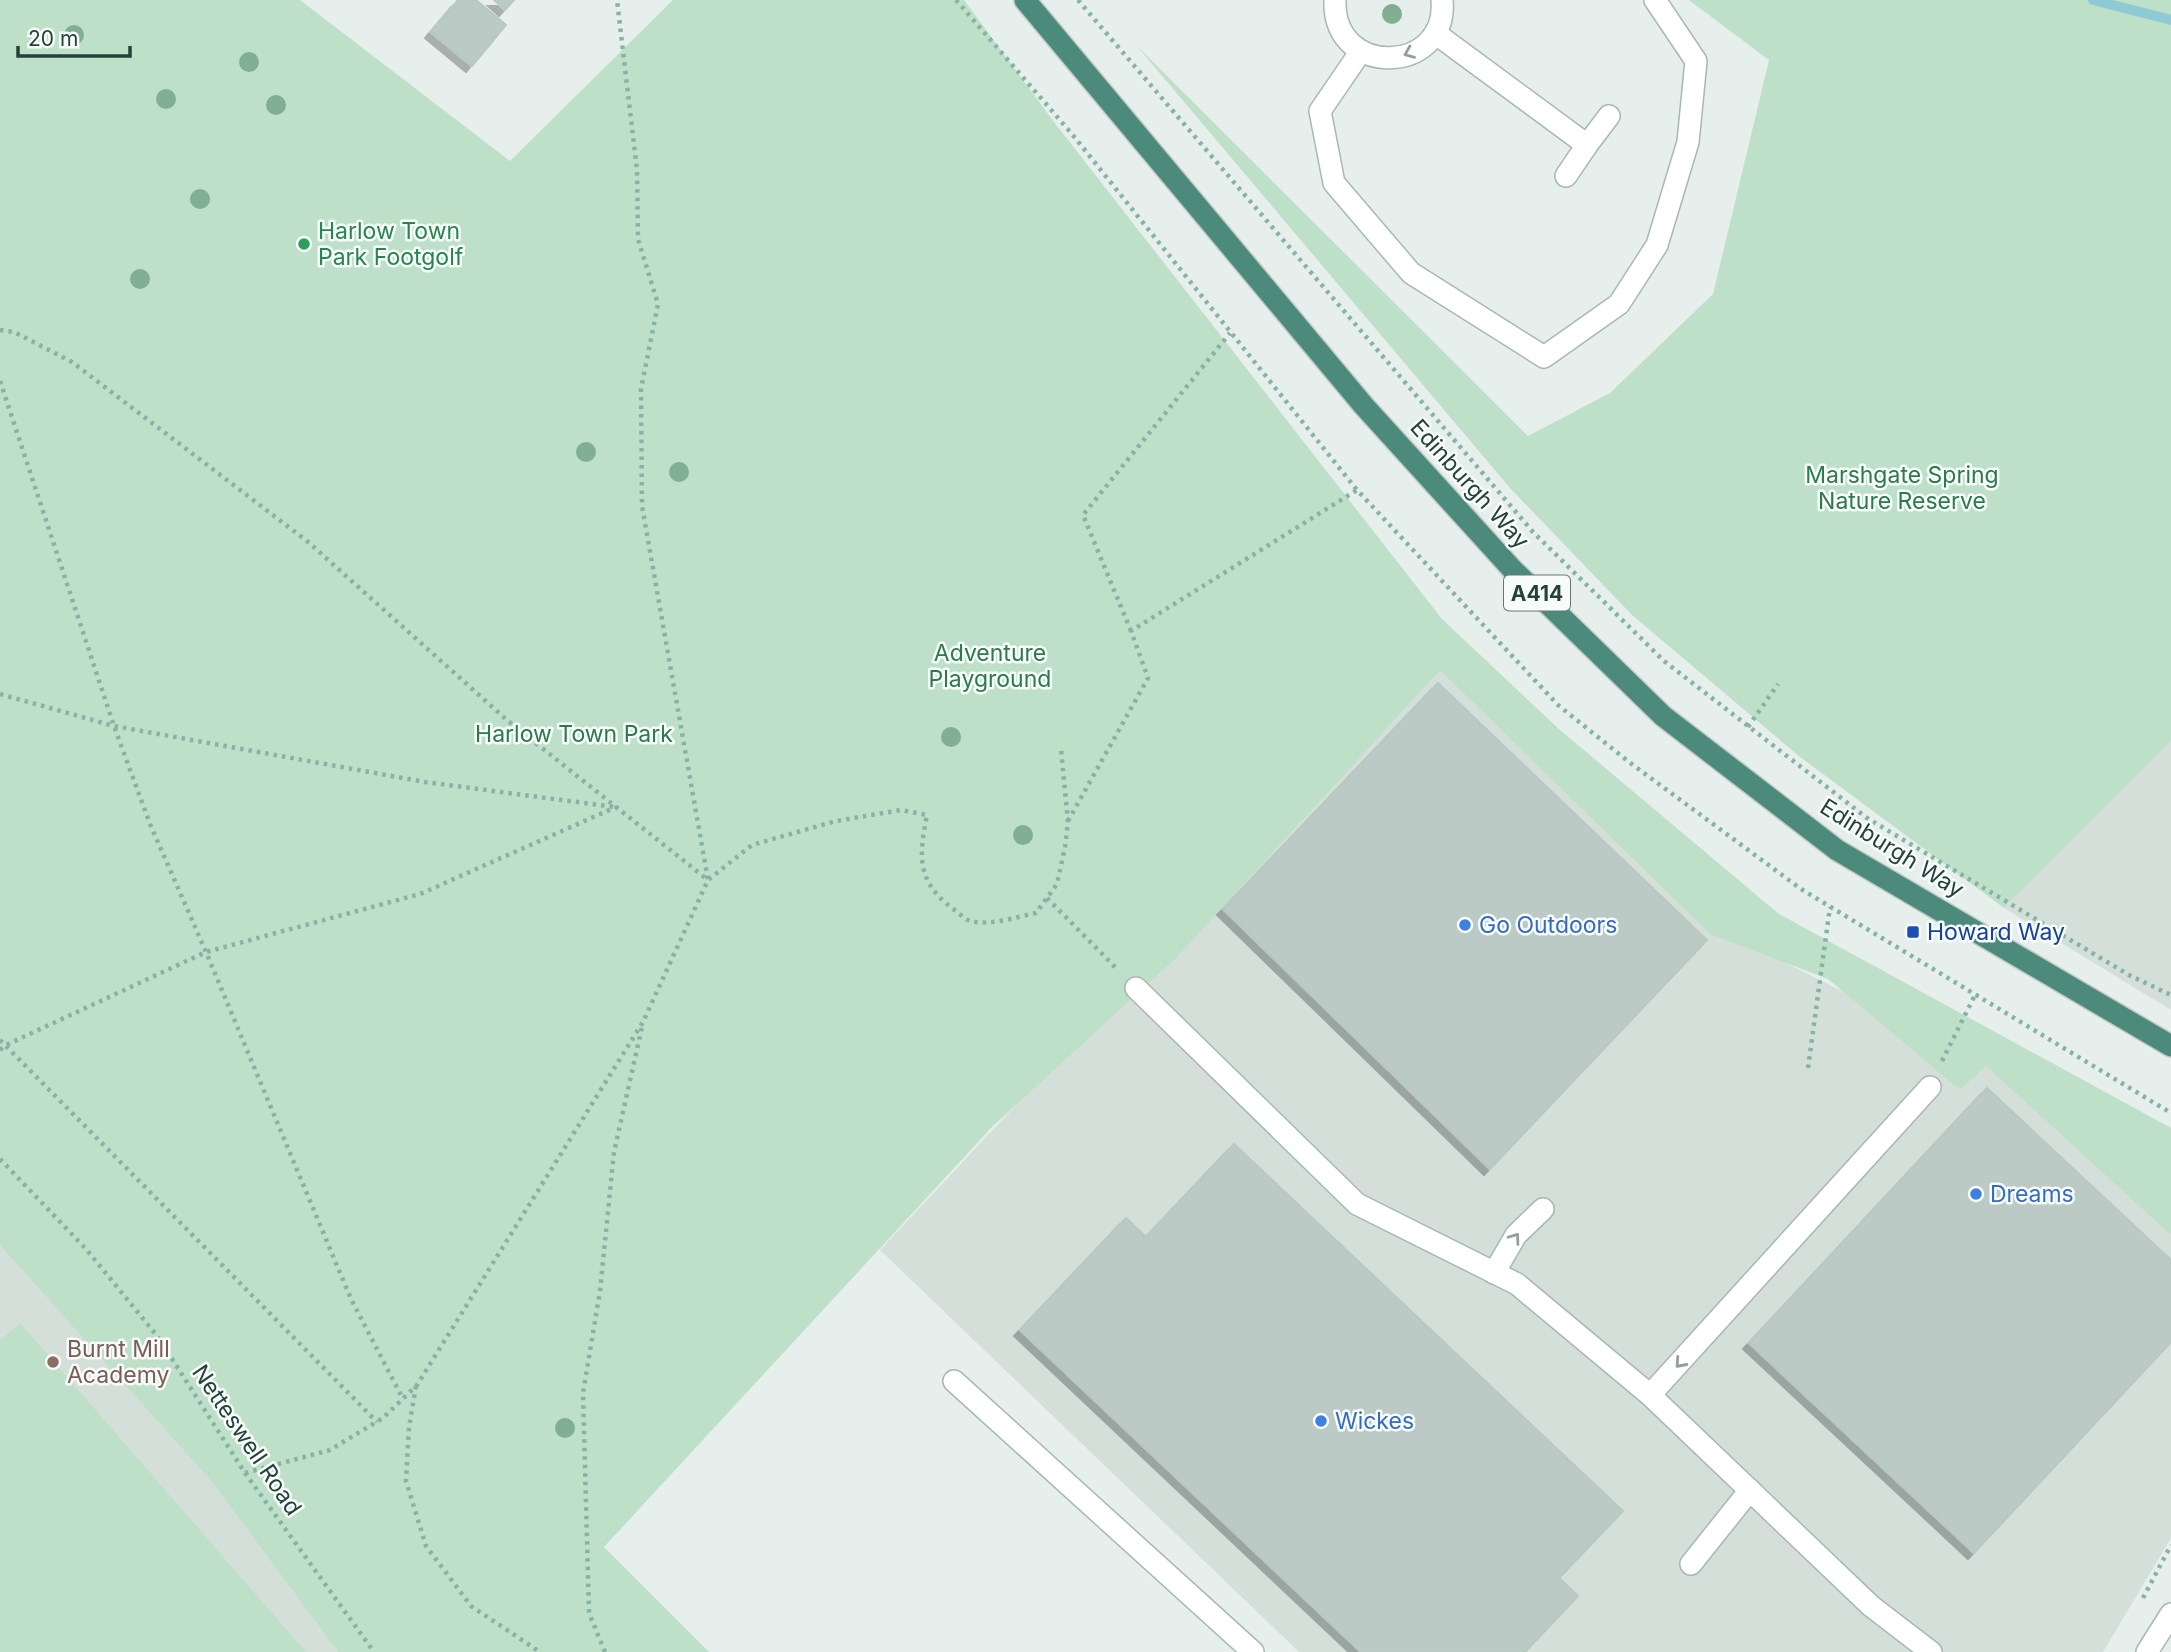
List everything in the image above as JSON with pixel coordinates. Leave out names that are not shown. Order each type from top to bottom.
[{"type":"highway","name":"Edinburgh Way","points":[[1025,0],[1364,406],[1512,569],[1663,716],[1837,850],[2171,1046]]},
{"type":"street","points":[[1335,0],[1338,22],[1347,39],[1361,51],[1389,60],[1407,56],[1423,47],[1435,33],[1443,10],[1441,0]]},
{"type":"street","points":[[1361,51],[1320,111],[1334,183],[1411,273],[1544,357],[1619,304],[1657,245],[1688,142],[1696,61],[1655,0]]},
{"type":"street","points":[[1435,33],[1587,145]]},
{"type":"street","points":[[1566,176],[1609,116]]},
{"type":"street","points":[[1136,988],[1357,1204],[1517,1284],[1650,1395],[1871,1606],[1931,1652]]},
{"type":"street","points":[[1650,1395],[1930,1087]]},
{"type":"street","points":[[1494,1273],[1516,1235],[1544,1209]]},
{"type":"street","points":[[954,1381],[1253,1652]]},
{"type":"street","points":[[1691,1564],[1750,1490]]},
{"type":"street","points":[[2147,1652],[2171,1614]]},
{"type":"path","points":[[617,0],[637,170],[638,239],[658,304],[641,389],[642,506],[708,880]]},
{"type":"path","points":[[1078,0],[1534,532],[1664,661],[1867,818],[2129,975],[2171,995]]},
{"type":"path","points":[[0,330],[14,332],[72,362],[307,541],[508,721],[708,880]]},
{"type":"path","points":[[1068,822],[1149,678],[1083,515],[1230,333]]},
{"type":"path","points":[[0,381],[114,726],[150,824],[351,1299],[403,1399]]},
{"type":"path","points":[[1131,631],[1357,490]]},
{"type":"path","points":[[1748,727],[1777,684]]},
{"type":"path","points":[[0,694],[114,726],[425,782],[616,807]]},
{"type":"path","points":[[245,1473],[330,1450],[377,1422],[417,1385],[643,1022],[708,880],[752,845],[836,821],[901,810],[927,815],[920,849],[922,865],[940,899],[969,920],[997,921],[1036,913],[1057,884],[1068,822],[1062,750]]},
{"type":"path","points":[[0,1050],[206,951],[420,894],[616,807]]},
{"type":"path","points":[[1047,898],[1136,988]]},
{"type":"path","points":[[1808,1068],[1830,907]]},
{"type":"path","points":[[1930,1087],[1975,995]]},
{"type":"path","points":[[605,1652],[589,1614],[583,1393],[600,1291],[614,1152],[643,1022]]},
{"type":"path","points":[[0,1040],[377,1422]]},
{"type":"path","name":"Netteswell Road","points":[[0,1159],[86,1249],[158,1337],[245,1473],[374,1652]]},
{"type":"path","points":[[417,1385],[409,1427],[406,1481],[426,1546],[471,1606],[540,1652]]},
{"type":"shaded area","points":[[1436,658],[1728,934],[2011,1076],[2171,1200],[2171,1538],[2103,1652],[1299,1652],[880,1250]]},
{"type":"shaded area","points":[[2171,741],[2171,1010],[2004,908]]},
{"type":"shaded area","name":"Burnt Mill Academy","points":[[0,1244],[211,1481],[338,1652],[0,1652]]},
{"type":"green space","name":"Harlow Town Park","points":[[0,0],[300,0],[510,161],[673,0],[964,0],[1054,122],[1442,619],[1560,730],[1779,914],[2171,1128],[2171,1235],[1986,1066],[1960,1090],[1828,979],[1710,934],[1440,670],[1176,958],[992,1127],[604,1547],[709,1652],[338,1652],[211,1481],[0,1245]]},
{"type":"green space","name":"Marshgate Spring Nature Reserve","points":[[1689,0],[2171,0],[2171,741],[2004,908],[1800,757],[1632,615],[1510,488],[1136,45],[1528,436],[1610,393],[1713,294],[1769,60]]},
{"type":"green space","name":"Burnt Mill Academy","points":[[20,1323],[306,1652],[0,1652],[0,1340]]},
{"type":"building","points":[[458,0],[476,0],[506,25],[472,66],[431,32]]},
{"type":"building","points":[[494,0],[514,0],[505,10]]},
{"type":"building","name":"Go Outdoors","points":[[1438,683],[1707,940],[1490,1169],[1223,909]]},
{"type":"building","points":[[1987,1088],[2171,1260],[2171,1342],[1974,1553],[1749,1343]]},
{"type":"building","name":"Wickes","points":[[1234,1144],[1623,1511],[1559,1578],[1578,1596],[1525,1652],[1361,1652],[1020,1330],[1126,1218],[1146,1237]]},
{"type":"waterway","points":[[2093,0],[2171,20]]},
{"type":"place","name":"Harlow Town Park Footgolf","points":[[304,244]]},
{"type":"place","name":"Go Outdoors","points":[[1465,925]]},
{"type":"place","name":"Howard Way","points":[[1913,932]]},
{"type":"place","name":"Dreams","points":[[1976,1194]]},
{"type":"place","name":"Burnt Mill Academy","points":[[53,1362]]},
{"type":"place","name":"Wickes","points":[[1321,1421]]},
{"type":"park label","name":"Adventure Playground","points":[[990,666]]}]
